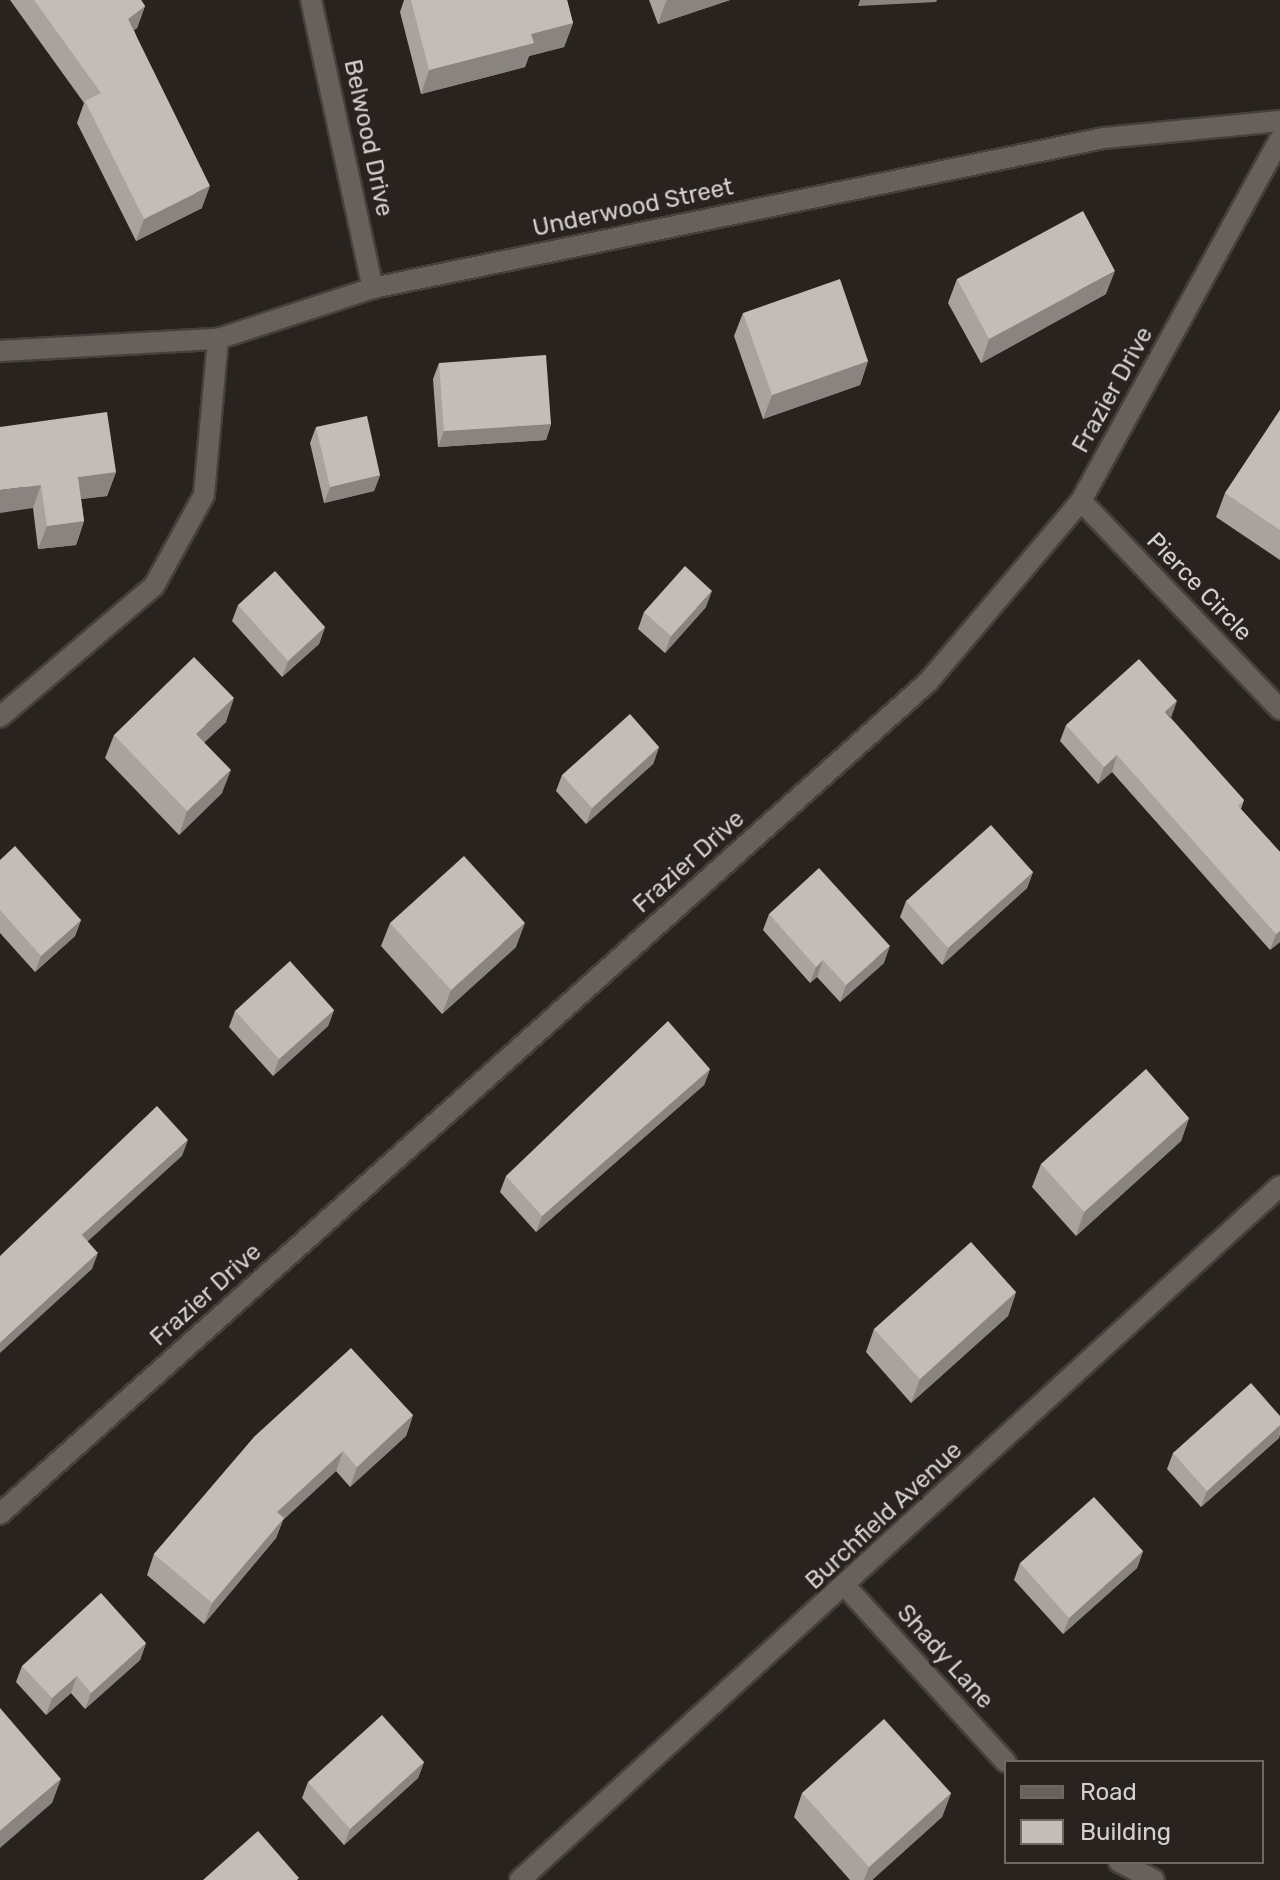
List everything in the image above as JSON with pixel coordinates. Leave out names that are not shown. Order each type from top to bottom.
[{"type":"street","name":"Belwood Drive","points":[[311,0],[373,288]]},
{"type":"street","name":"Underwood Street","points":[[0,351],[218,339],[373,288],[1104,138],[1280,121]]},
{"type":"street","name":"Frazier Drive","points":[[0,1514],[928,682],[1081,501],[1280,139]]},
{"type":"street","points":[[0,717],[154,586],[204,495],[218,339]]},
{"type":"street","name":"Pierce Circle","points":[[1081,501],[1280,709]]},
{"type":"street","name":"Burchfield Avenue","points":[[520,1880],[846,1587],[1280,1186]]},
{"type":"street","name":"Shady Lane","points":[[846,1587],[1004,1760]]},
{"type":"street","points":[[1123,1864],[1154,1880]]},
{"type":"building","points":[[34,0],[141,0],[145,6],[128,19],[210,186],[144,219],[85,101],[101,93]]},
{"type":"building","points":[[411,0],[567,0],[573,23],[531,34],[534,43],[429,70]]},
{"type":"building","points":[[1083,211],[1115,271],[989,339],[957,279]]},
{"type":"building","points":[[840,279],[868,361],[772,395],[743,313]]},
{"type":"building","points":[[546,355],[551,424],[444,431],[439,363]]},
{"type":"building","points":[[1280,410],[1280,530],[1225,493]]},
{"type":"building","points":[[107,412],[116,472],[78,477],[84,521],[47,526],[41,485],[0,490],[0,427]]},
{"type":"building","points":[[367,416],[380,475],[330,487],[316,427]]},
{"type":"building","points":[[685,566],[712,591],[671,636],[644,612]]},
{"type":"building","points":[[275,571],[325,627],[288,661],[238,605]]},
{"type":"building","points":[[194,657],[234,698],[196,734],[231,770],[187,811],[114,735]]},
{"type":"building","points":[[1139,659],[1177,701],[1165,712],[1244,800],[1238,806],[1280,852],[1280,931],[1276,934],[1117,755],[1104,767],[1066,725]]},
{"type":"building","points":[[630,714],[659,747],[592,808],[562,775]]},
{"type":"building","points":[[991,825],[1033,872],[948,948],[906,901]]},
{"type":"building","points":[[15,846],[81,920],[41,956],[0,910],[0,860]]},
{"type":"building","points":[[464,856],[525,923],[451,990],[390,923]]},
{"type":"building","points":[[819,868],[890,946],[846,985],[823,960],[816,967],[769,914]]},
{"type":"building","points":[[290,961],[334,1010],[279,1059],[235,1011]]},
{"type":"building","points":[[668,1021],[710,1069],[542,1216],[506,1176]]},
{"type":"building","points":[[1146,1069],[1189,1118],[1084,1212],[1041,1164]]},
{"type":"building","points":[[157,1106],[188,1140],[82,1235],[98,1253],[0,1343],[0,1256]]},
{"type":"building","points":[[971,1242],[1016,1292],[920,1379],[874,1329]]},
{"type":"building","points":[[351,1348],[413,1415],[357,1467],[343,1451],[277,1512],[284,1518],[212,1603],[154,1554],[255,1436]]},
{"type":"building","points":[[1251,1383],[1280,1416],[1280,1425],[1207,1491],[1173,1453]]},
{"type":"building","points":[[1094,1497],[1143,1551],[1069,1618],[1020,1563]]},
{"type":"building","points":[[101,1593],[146,1643],[91,1693],[77,1676],[52,1698],[22,1666]]},
{"type":"building","points":[[0,1708],[61,1779],[0,1831]]},
{"type":"building","points":[[382,1715],[424,1762],[350,1829],[308,1782]]},
{"type":"building","points":[[884,1719],[951,1793],[869,1867],[802,1793]]},
{"type":"building","points":[[258,1831],[299,1878],[297,1880],[203,1880]]}]
